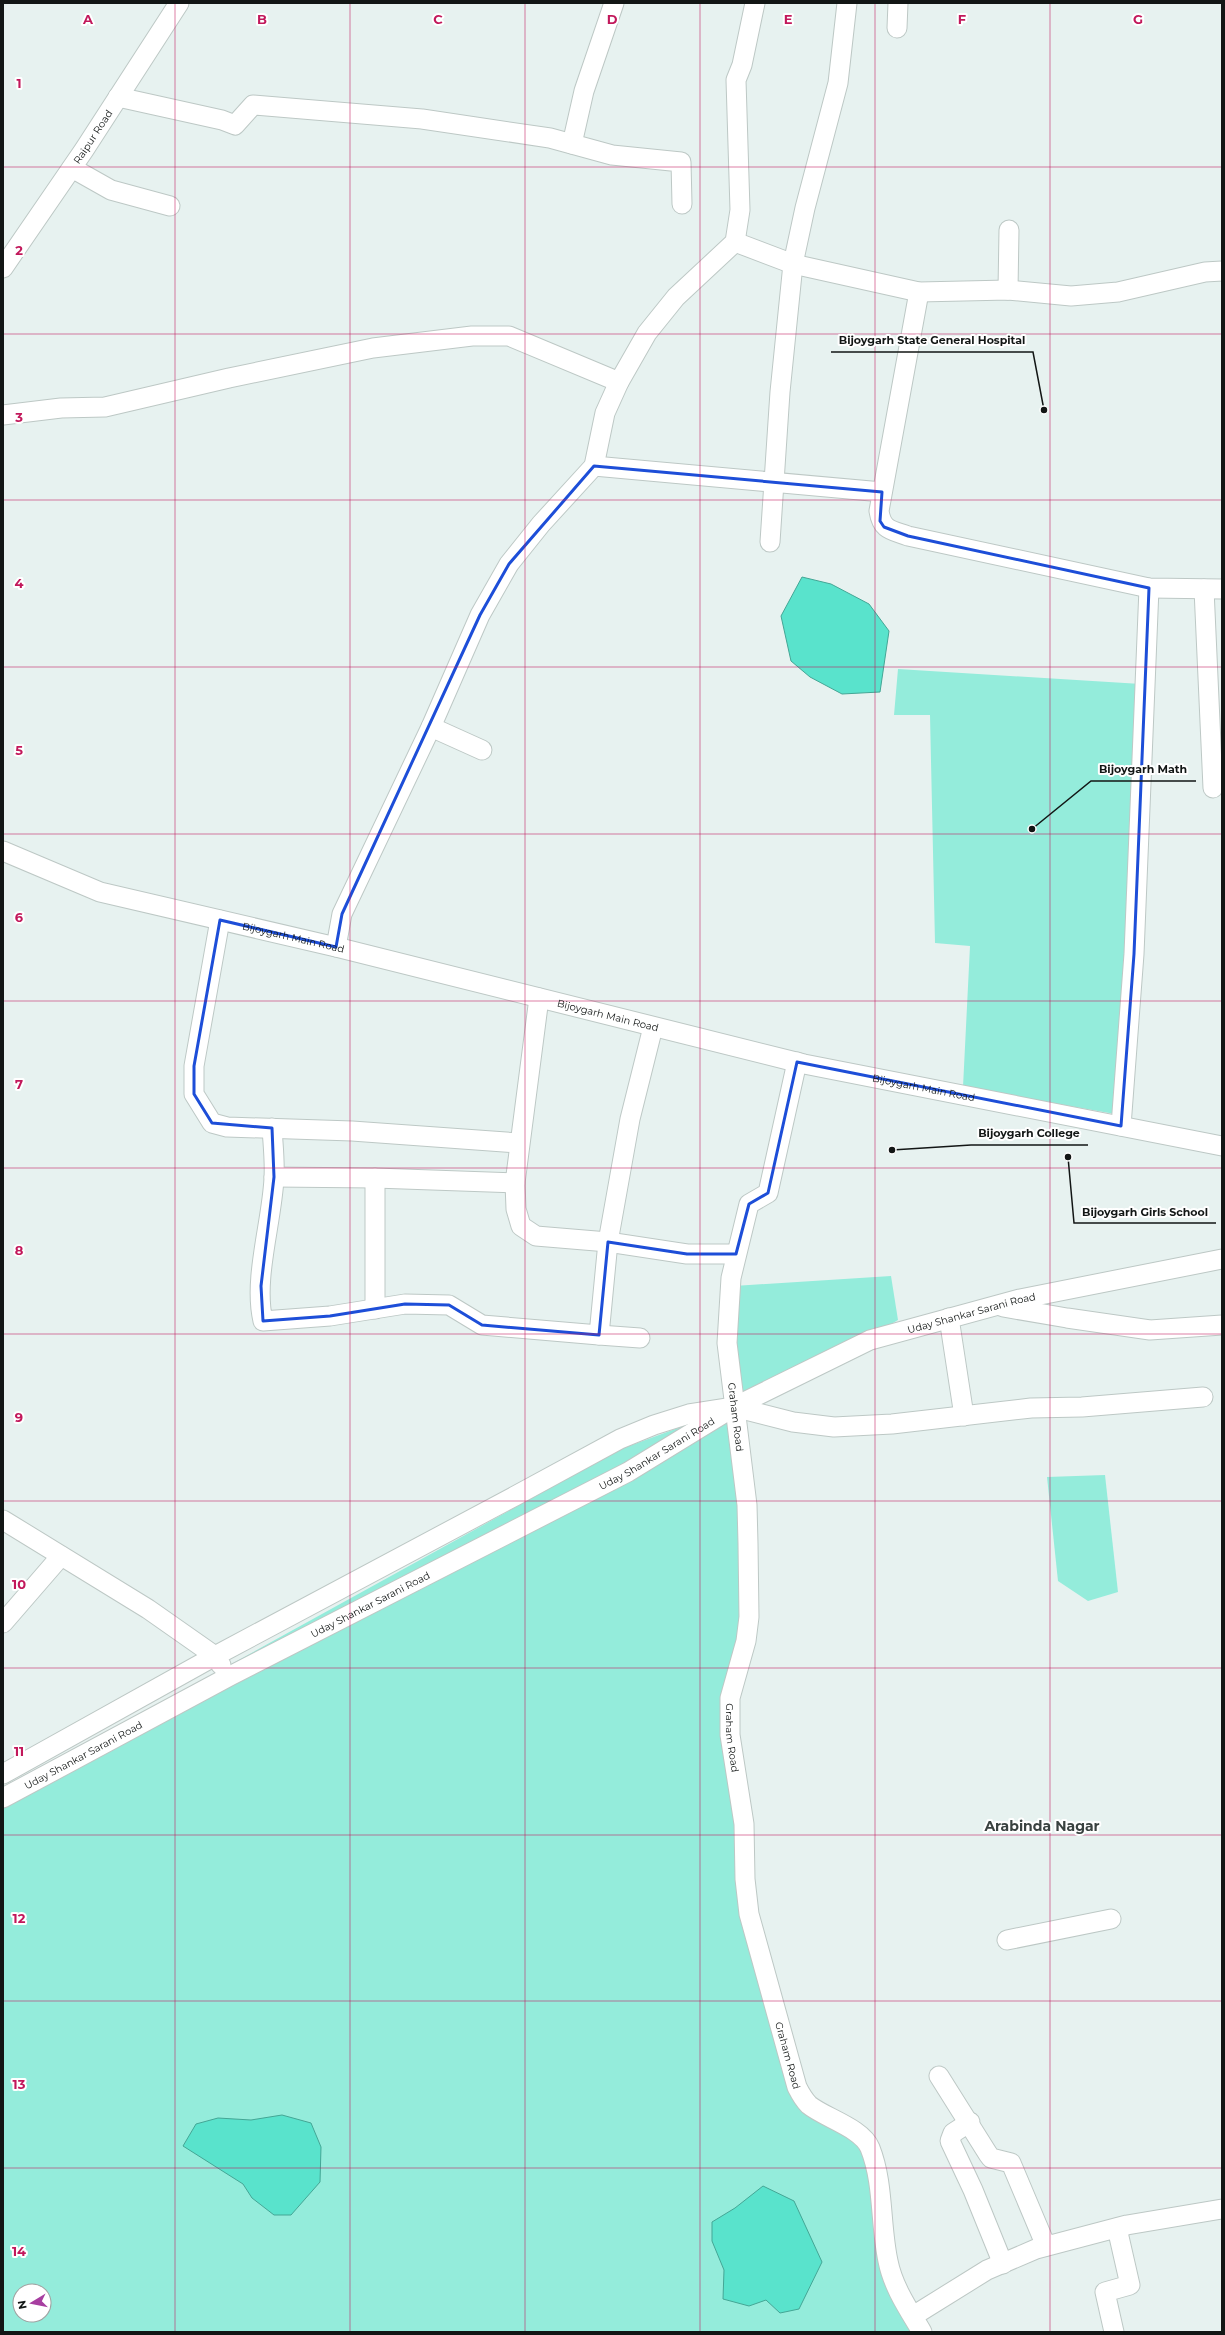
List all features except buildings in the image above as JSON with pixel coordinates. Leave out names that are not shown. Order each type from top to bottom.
[{"type":"street","name":"Raipur Road","points":[[3,268],[72,168],[179,3]]},
{"type":"street","points":[[572,144],[584,91],[614,3]]},
{"type":"street","points":[[336,947],[342,914],[430,727],[480,615],[509,564],[541,524],[594,466],[604,413],[619,382],[647,333],[676,297],[735,242],[740,210],[736,80],[742,65],[755,3]]},
{"type":"street","points":[[770,542],[780,392],[794,264],[805,208],[838,83],[847,3]]},
{"type":"street","points":[[897,28],[898,3]]},
{"type":"street","points":[[118,97],[234,124],[253,105],[422,119],[550,138],[612,155],[681,162],[682,204]]},
{"type":"street","points":[[72,168],[111,190],[170,206]]},
{"type":"street","points":[[1008,290],[1009,230]]},
{"type":"street","points":[[735,242],[794,264],[920,292],[1008,290],[1071,296],[1118,292],[1205,272],[1222,271]]},
{"type":"street","points":[[920,292],[882,492],[879,511],[880,521],[884,527],[908,536],[1149,588],[1213,589],[1212,788]]},
{"type":"street","points":[[3,415],[40,409],[105,407],[229,378],[373,348],[472,336],[509,336],[619,382]]},
{"type":"street","points":[[594,466],[882,492]]},
{"type":"street","points":[[1121,1126],[1134,954],[1149,588]]},
{"type":"street","points":[[430,727],[482,750]]},
{"type":"street","name":"Bijoygarh Main Road","points":[[3,851],[100,892],[336,947],[653,1027],[798,1062],[1222,1146]]},
{"type":"street","points":[[220,920],[194,1066],[194,1094],[212,1123],[227,1127],[352,1130],[519,1142]]},
{"type":"street","points":[[539,998],[514,1183],[516,1209],[521,1226],[536,1236],[608,1242],[687,1254],[736,1254]]},
{"type":"street","points":[[599,1335],[608,1242],[630,1119],[653,1027]]},
{"type":"street","name":"Graham Road","points":[[798,1062],[768,1193],[749,1204],[730,1278],[727,1343],[734,1407],[739,1430],[747,1505],[749,1617],[746,1641],[736,1670],[730,1698],[730,1735],[744,1824],[745,1879],[749,1914],[797,2087],[808,2104],[831,2119],[851,2128],[869,2146],[879,2186],[888,2261],[894,2283],[918,2324]]},
{"type":"street","points":[[272,1128],[274,1178],[261,1286],[261,1311],[263,1321],[330,1316],[405,1304],[449,1305],[482,1325],[640,1338]]},
{"type":"street","points":[[274,1178],[375,1178],[514,1183]]},
{"type":"street","points":[[375,1178],[375,1309]]},
{"type":"street","name":"Uday Shankar Sarani Road","points":[[3,1798],[230,1676],[628,1472],[734,1407],[870,1340],[996,1306],[1222,1259]]},
{"type":"street","points":[[996,1306],[1150,1330],[1222,1325]]},
{"type":"street","points":[[949,1318],[964,1416]]},
{"type":"street","points":[[734,1407],[793,1422],[834,1427],[892,1424],[1031,1408],[1082,1407],[1203,1397]]},
{"type":"street","name":"Uday Shankar Sarani Road","points":[[3,1774],[215,1656],[620,1439],[654,1425],[682,1416],[734,1407]]},
{"type":"street","points":[[4,1522],[148,1609],[215,1656],[230,1676]]},
{"type":"street","points":[[3,1623],[61,1556]]},
{"type":"street","points":[[1007,1940],[1112,1919]]},
{"type":"street","points":[[938,2076],[970,2122],[991,2158],[1011,2163],[1046,2246]]},
{"type":"street","points":[[970,2122],[953,2133],[950,2140],[973,2190],[1003,2264]]},
{"type":"street","points":[[918,2324],[987,2270],[1046,2246],[1117,2228],[1222,2209]]},
{"type":"street","points":[[1114,2332],[1105,2292],[1130,2285],[1117,2228]]},
{"type":"highlighted area","points":[[594,466],[882,492],[880,521],[884,527],[908,536],[1149,588],[1134,954],[1121,1126],[797,1062],[768,1193],[749,1204],[736,1254],[687,1254],[608,1242],[599,1335],[482,1325],[449,1305],[405,1304],[330,1316],[263,1321],[261,1286],[274,1177],[272,1128],[212,1123],[194,1094],[194,1066],[220,920],[336,947],[342,914],[480,615],[509,564]]},
{"type":"shaded area","points":[[802,577],[831,584],[869,604],[889,631],[880,692],[842,694],[810,677],[791,661],[781,616]]},
{"type":"shaded area","points":[[898,669],[1141,684],[1115,1114],[963,1087],[970,946],[935,943],[930,715],[894,715]]},
{"type":"shaded area","points":[[891,1276],[898,1320],[876,1333],[742,1395],[733,1345],[734,1286]]},
{"type":"shaded area","points":[[735,1407],[757,1623],[729,1719],[773,2029],[829,2124],[867,2151],[879,2210],[918,2332],[3,2332],[3,1790],[621,1449]]},
{"type":"shaded area","points":[[1105,1475],[1118,1592],[1088,1601],[1058,1581],[1047,1477]]},
{"type":"shaded area","points":[[282,2115],[311,2123],[321,2147],[320,2182],[291,2215],[274,2215],[252,2198],[243,2184],[183,2146],[196,2124],[218,2118],[251,2120]]},
{"type":"shaded area","points":[[763,2186],[794,2201],[822,2262],[799,2309],[780,2313],[766,2300],[749,2306],[723,2299],[724,2270],[712,2241],[712,2222],[735,2208]]},
{"type":"place","name":"Bijoygarh State General Hospital","points":[[1044,410]]},
{"type":"place","name":"Bijoygarh Math","points":[[1032,829]]},
{"type":"place","name":"Bijoygarh College","points":[[892,1150]]},
{"type":"place","name":"Bijoygarh Girls School","points":[[1068,1157]]},
{"type":"district","name":"Arabinda Nagar","points":[[1042,1826]]}]
